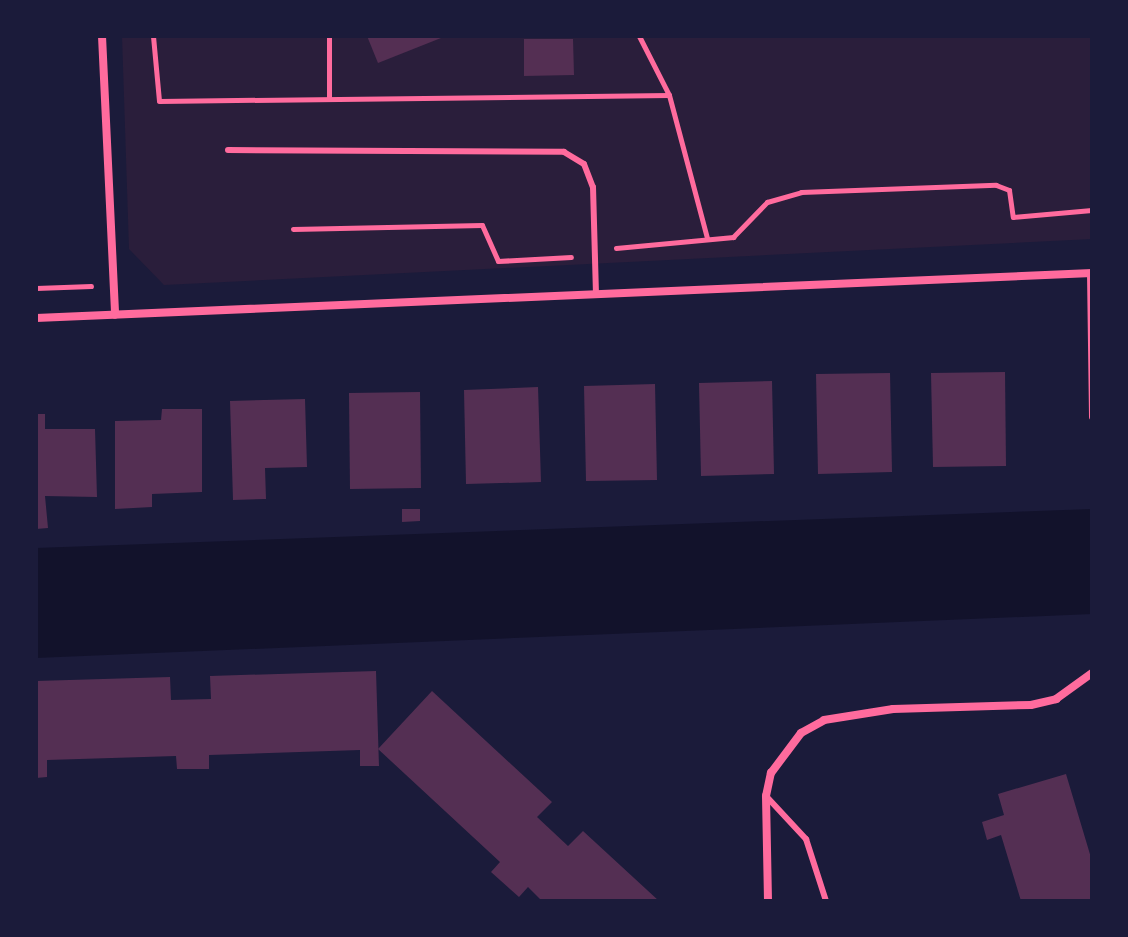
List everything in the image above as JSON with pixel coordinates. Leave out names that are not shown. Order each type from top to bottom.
[{"type":"street","points":[[102,36],[115,315]]},
{"type":"street","points":[[36,318],[1091,273]]},
{"type":"street","points":[[768,901],[766,796],[781,754],[824,720],[893,709],[1031,705],[1056,699],[1092,673]]},
{"type":"lane","points":[[228,150],[564,152],[584,164],[593,187],[596,295]]},
{"type":"lane","points":[[1091,273],[1092,417]]},
{"type":"lane","points":[[766,796],[806,839],[826,901]]},
{"type":"path","points":[[153,36],[159,101],[669,95]]},
{"type":"path","points":[[329,36],[329,98]]},
{"type":"path","points":[[639,36],[669,95],[707,238]]},
{"type":"path","points":[[293,229],[482,225],[498,261],[733,237],[767,202],[801,192],[996,185],[1009,190],[1013,217],[1092,210]]},
{"type":"path","points":[[36,288],[113,285]]},
{"type":"shaded area","points":[[122,36],[1092,36],[1092,239],[164,285],[129,249]]},
{"type":"shaded area","points":[[1092,509],[1092,614],[36,658],[36,548]]},
{"type":"building","points":[[367,36],[440,36],[441,38],[378,63]]},
{"type":"building","points":[[524,39],[573,39],[574,75],[524,76]]},
{"type":"building","points":[[1005,372],[1006,466],[933,467],[931,373]]},
{"type":"building","points":[[890,373],[892,472],[818,474],[816,374]]},
{"type":"building","points":[[772,381],[774,474],[701,476],[699,383]]},
{"type":"building","points":[[655,384],[657,480],[586,481],[584,386]]},
{"type":"building","points":[[538,387],[541,482],[466,484],[464,390]]},
{"type":"building","points":[[420,392],[421,488],[350,489],[349,393]]},
{"type":"building","points":[[305,399],[307,467],[265,468],[266,499],[233,500],[230,401]]},
{"type":"building","points":[[162,409],[202,409],[202,492],[152,494],[152,507],[115,509],[115,421],[161,420]]},
{"type":"building","points":[[36,414],[45,414],[45,429],[95,429],[97,497],[45,496],[48,528],[36,529]]},
{"type":"building","points":[[402,509],[420,509],[420,521],[402,522]]},
{"type":"building","points":[[376,671],[379,766],[360,766],[360,750],[209,755],[209,769],[177,769],[176,756],[47,760],[47,777],[36,778],[36,681],[170,677],[171,700],[211,699],[210,676]]},
{"type":"building","points":[[432,691],[552,802],[537,817],[568,846],[583,831],[659,901],[542,901],[528,887],[519,897],[491,872],[500,862],[378,749]]},
{"type":"building","points":[[1066,774],[1092,861],[1092,901],[1021,901],[1001,835],[987,840],[982,822],[1004,815],[998,794]]}]
